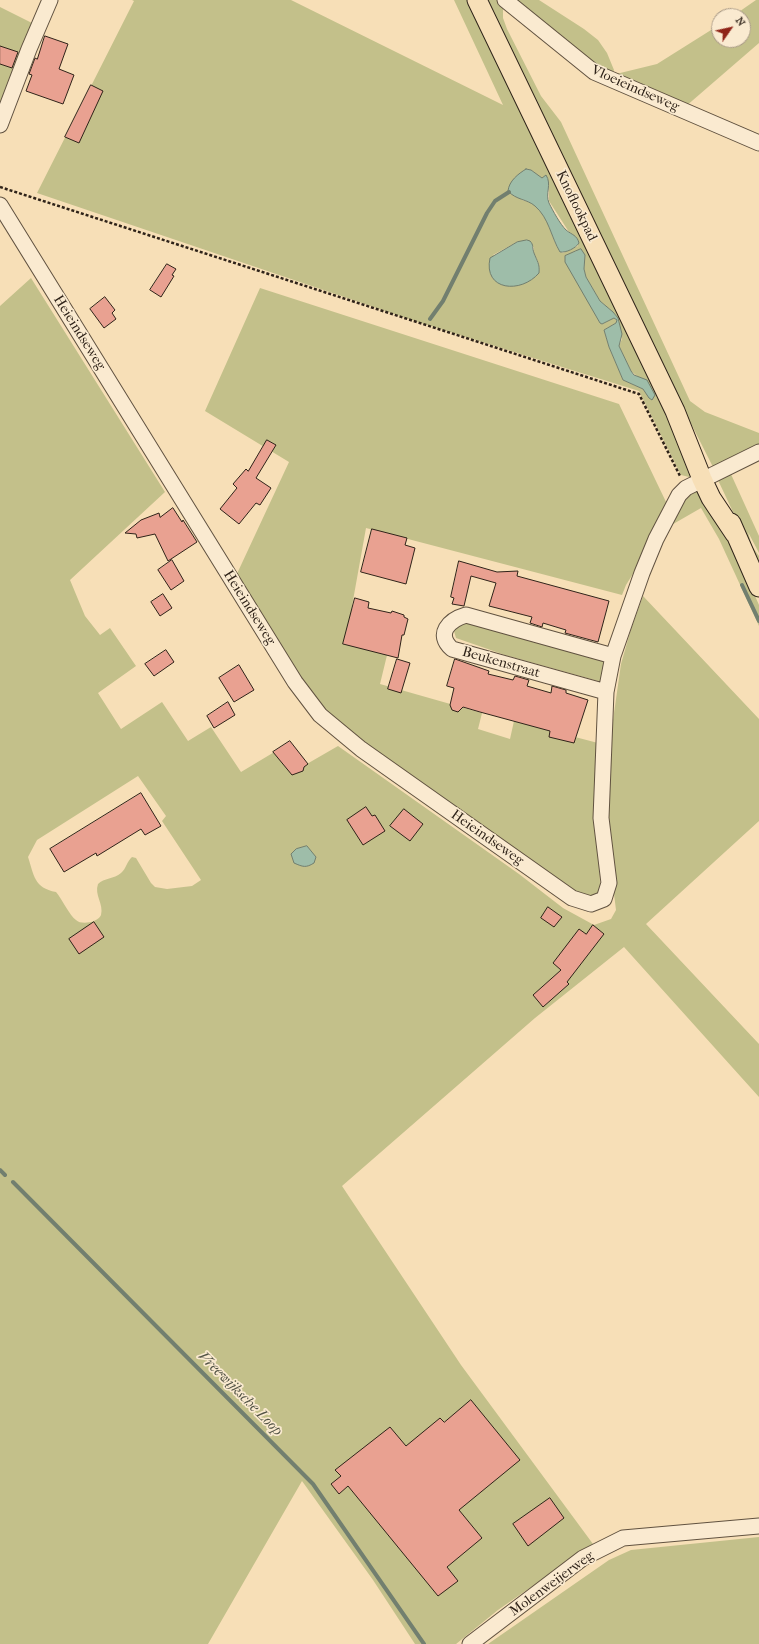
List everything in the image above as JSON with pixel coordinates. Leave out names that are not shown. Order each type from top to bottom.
[{"type":"main road","name":"Knoflookpad","points":[[477,0],[675,411],[700,481],[722,495],[735,534],[759,587]]},
{"type":"street","points":[[0,125],[29,48],[50,0]]},
{"type":"street","name":"Vloeieindseweg","points":[[505,0],[594,72],[759,143]]},
{"type":"street","name":"Heieindseweg","points":[[0,205],[295,682],[320,715],[361,749],[572,898],[591,904],[604,899],[609,883],[601,818],[606,692]]},
{"type":"street","points":[[606,692],[613,656],[642,573],[656,539],[679,495],[700,481],[759,452]]},
{"type":"street","name":"Beukenstraat","points":[[606,692],[452,649],[446,644],[444,635],[449,623],[455,618],[466,615],[613,656]]},
{"type":"street","name":"Molenweijerweg","points":[[470,1644],[583,1558],[623,1538],[759,1526]]},
{"type":"path","points":[[0,186],[639,394],[700,481]]},
{"type":"shaded area","points":[[132,0],[291,0],[503,105],[454,0],[468,0],[695,476],[689,477],[681,475],[639,391],[418,322],[37,193],[134,1]],"holes":[[[526,169],[531,170],[542,179],[545,178],[549,188],[549,201],[578,246],[563,253],[560,252],[543,214],[533,204],[522,200]],[[517,242],[534,247],[534,253],[539,265],[539,273],[493,255]],[[576,251],[585,255],[584,269],[586,277],[600,301],[618,318],[622,339],[619,346],[631,371],[637,376],[652,400],[643,389],[623,380],[609,347],[604,330],[616,323],[617,320],[614,318],[602,324],[600,323],[572,254]]]},
{"type":"shaded area","points":[[484,0],[500,0],[503,3],[503,18],[507,29],[541,96],[561,122],[690,401],[705,412],[759,433],[759,448],[714,469]]},
{"type":"shaded area","points":[[511,0],[539,0],[584,29],[598,40],[607,53],[614,70],[612,75],[657,64],[711,30],[711,48],[751,48],[751,8],[744,8],[756,0],[759,0],[759,43],[685,107],[628,84],[595,67],[562,44]]},
{"type":"shaded area","points":[[0,7],[34,24],[0,113]]},
{"type":"shaded area","points":[[526,169],[531,170],[542,178],[546,175],[548,178],[549,203],[566,230],[576,237],[579,243],[568,251],[560,252],[544,216],[535,206],[514,196],[508,191],[512,181]]},
{"type":"shaded area","points":[[527,240],[532,244],[533,251],[539,265],[539,273],[531,280],[523,284],[505,286],[498,283],[492,277],[489,269],[490,258],[517,242]]},
{"type":"shaded area","points":[[581,249],[585,255],[584,269],[586,277],[600,301],[618,318],[622,334],[619,346],[634,375],[647,380],[655,395],[652,400],[643,389],[623,380],[609,347],[604,330],[616,323],[617,320],[614,318],[602,324],[600,323],[565,262],[565,256]]},
{"type":"shaded area","points":[[31,278],[165,492],[70,580],[85,616],[100,635],[110,628],[136,666],[98,693],[121,729],[162,702],[188,741],[211,727],[241,772],[281,748],[293,772],[338,746],[519,874],[563,908],[594,925],[611,919],[616,910],[608,846],[606,779],[621,664],[631,629],[643,596],[759,719],[759,821],[646,924],[759,1044],[759,1097],[624,947],[535,1018],[342,1186],[461,1365],[593,1544],[498,1610],[456,1644],[415,1644],[373,1580],[302,1481],[208,1644],[0,1644],[0,306]],"holes":[[[138,776],[166,816],[162,821],[201,880],[192,886],[167,889],[155,887],[136,858],[132,857],[121,873],[98,884],[97,892],[102,911],[101,915],[94,921],[82,923],[74,918],[56,892],[43,887],[36,880],[28,857],[37,840]]]},
{"type":"shaded area","points":[[260,288],[619,404],[667,504],[644,556],[626,585],[622,595],[366,528],[352,606],[353,621],[389,647],[380,684],[482,713],[478,729],[510,739],[514,721],[598,743],[599,893],[585,899],[321,714],[235,578],[289,462],[205,411]]},
{"type":"shaded area","points":[[730,472],[759,536],[759,553],[748,532],[752,546],[759,556],[759,567],[717,478]]},
{"type":"shaded area","points":[[702,487],[736,553],[759,605],[759,626],[719,539],[701,508],[668,527],[686,496]]},
{"type":"shaded area","points":[[456,619],[608,660],[605,681],[598,681],[505,655],[456,638],[454,631]]},
{"type":"shaded area","points":[[307,846],[316,857],[314,863],[309,866],[304,866],[294,863],[291,854],[296,849]]},
{"type":"shaded area","points":[[759,1537],[759,1644],[488,1644],[609,1560],[631,1550]]},
{"type":"building","points":[[45,36],[68,44],[59,69],[74,75],[63,104],[26,91],[32,75],[29,74],[35,58],[37,59]]},
{"type":"building","points":[[0,46],[18,52],[12,68],[0,64]]},
{"type":"building","points":[[91,85],[103,91],[79,143],[65,137]]},
{"type":"building","points":[[167,264],[176,269],[172,275],[174,276],[161,297],[150,290]]},
{"type":"building","points":[[105,297],[115,310],[112,313],[116,319],[104,328],[90,309]]},
{"type":"building","points":[[267,440],[276,445],[256,478],[271,488],[260,505],[256,503],[239,524],[220,509],[237,488],[233,484],[246,469],[248,471]]},
{"type":"building","points":[[173,508],[182,522],[183,520],[197,542],[168,561],[155,534],[137,538],[136,534],[125,533],[141,520],[159,513],[160,517]]},
{"type":"building","points":[[372,529],[407,538],[405,545],[415,548],[406,584],[361,572]]},
{"type":"building","points":[[172,560],[184,581],[171,590],[158,570]]},
{"type":"building","points":[[459,561],[497,572],[518,571],[517,576],[609,601],[598,642],[565,633],[566,630],[543,623],[542,627],[530,623],[532,617],[489,606],[496,583],[471,576],[464,606],[452,604],[454,598],[451,597]]},
{"type":"building","points":[[163,594],[172,608],[160,616],[151,602]]},
{"type":"building","points":[[355,598],[369,602],[368,608],[391,613],[392,611],[404,615],[404,617],[408,619],[404,635],[402,635],[398,658],[343,644]]},
{"type":"building","points":[[166,650],[174,662],[154,676],[145,664]]},
{"type":"building","points":[[397,659],[410,663],[401,693],[388,689]]},
{"type":"building","points":[[455,659],[489,671],[488,674],[513,680],[515,676],[529,680],[527,686],[551,693],[552,686],[566,690],[566,693],[588,700],[574,743],[549,737],[550,731],[463,707],[458,712],[452,710],[450,705],[454,688],[447,686]]},
{"type":"building","points":[[239,665],[254,690],[234,702],[219,678]]},
{"type":"building","points":[[228,702],[235,715],[214,728],[207,716]]},
{"type":"building","points":[[290,741],[308,764],[304,767],[303,771],[292,775],[273,752]]},
{"type":"building","points":[[141,793],[161,826],[145,835],[141,829],[97,856],[96,853],[64,872],[50,849]]},
{"type":"building","points":[[366,807],[372,816],[375,815],[385,831],[363,845],[347,820]]},
{"type":"building","points":[[404,809],[423,824],[410,841],[390,826]]},
{"type":"building","points":[[548,907],[562,917],[554,927],[541,918]]},
{"type":"building","points":[[94,922],[104,937],[79,954],[69,939]]},
{"type":"building","points":[[593,925],[604,934],[567,982],[569,984],[543,1007],[533,995],[561,970],[553,963],[579,929],[586,934]]},
{"type":"building","points":[[471,1400],[520,1460],[459,1510],[482,1538],[447,1567],[458,1581],[438,1596],[348,1486],[339,1494],[331,1484],[341,1476],[335,1470],[390,1427],[406,1446],[440,1418],[444,1422]]},
{"type":"building","points":[[550,1498],[564,1518],[528,1546],[513,1524]]},
{"type":"waterway","points":[[430,319],[443,301],[487,213],[495,201],[509,192]]},
{"type":"waterway","points":[[742,585],[759,621]]},
{"type":"waterway","name":"Vreewijksche Loop","points":[[0,1170],[5,1175]]},
{"type":"waterway","name":"Vreewijksche Loop","points":[[13,1182],[313,1484],[424,1644]]}]
